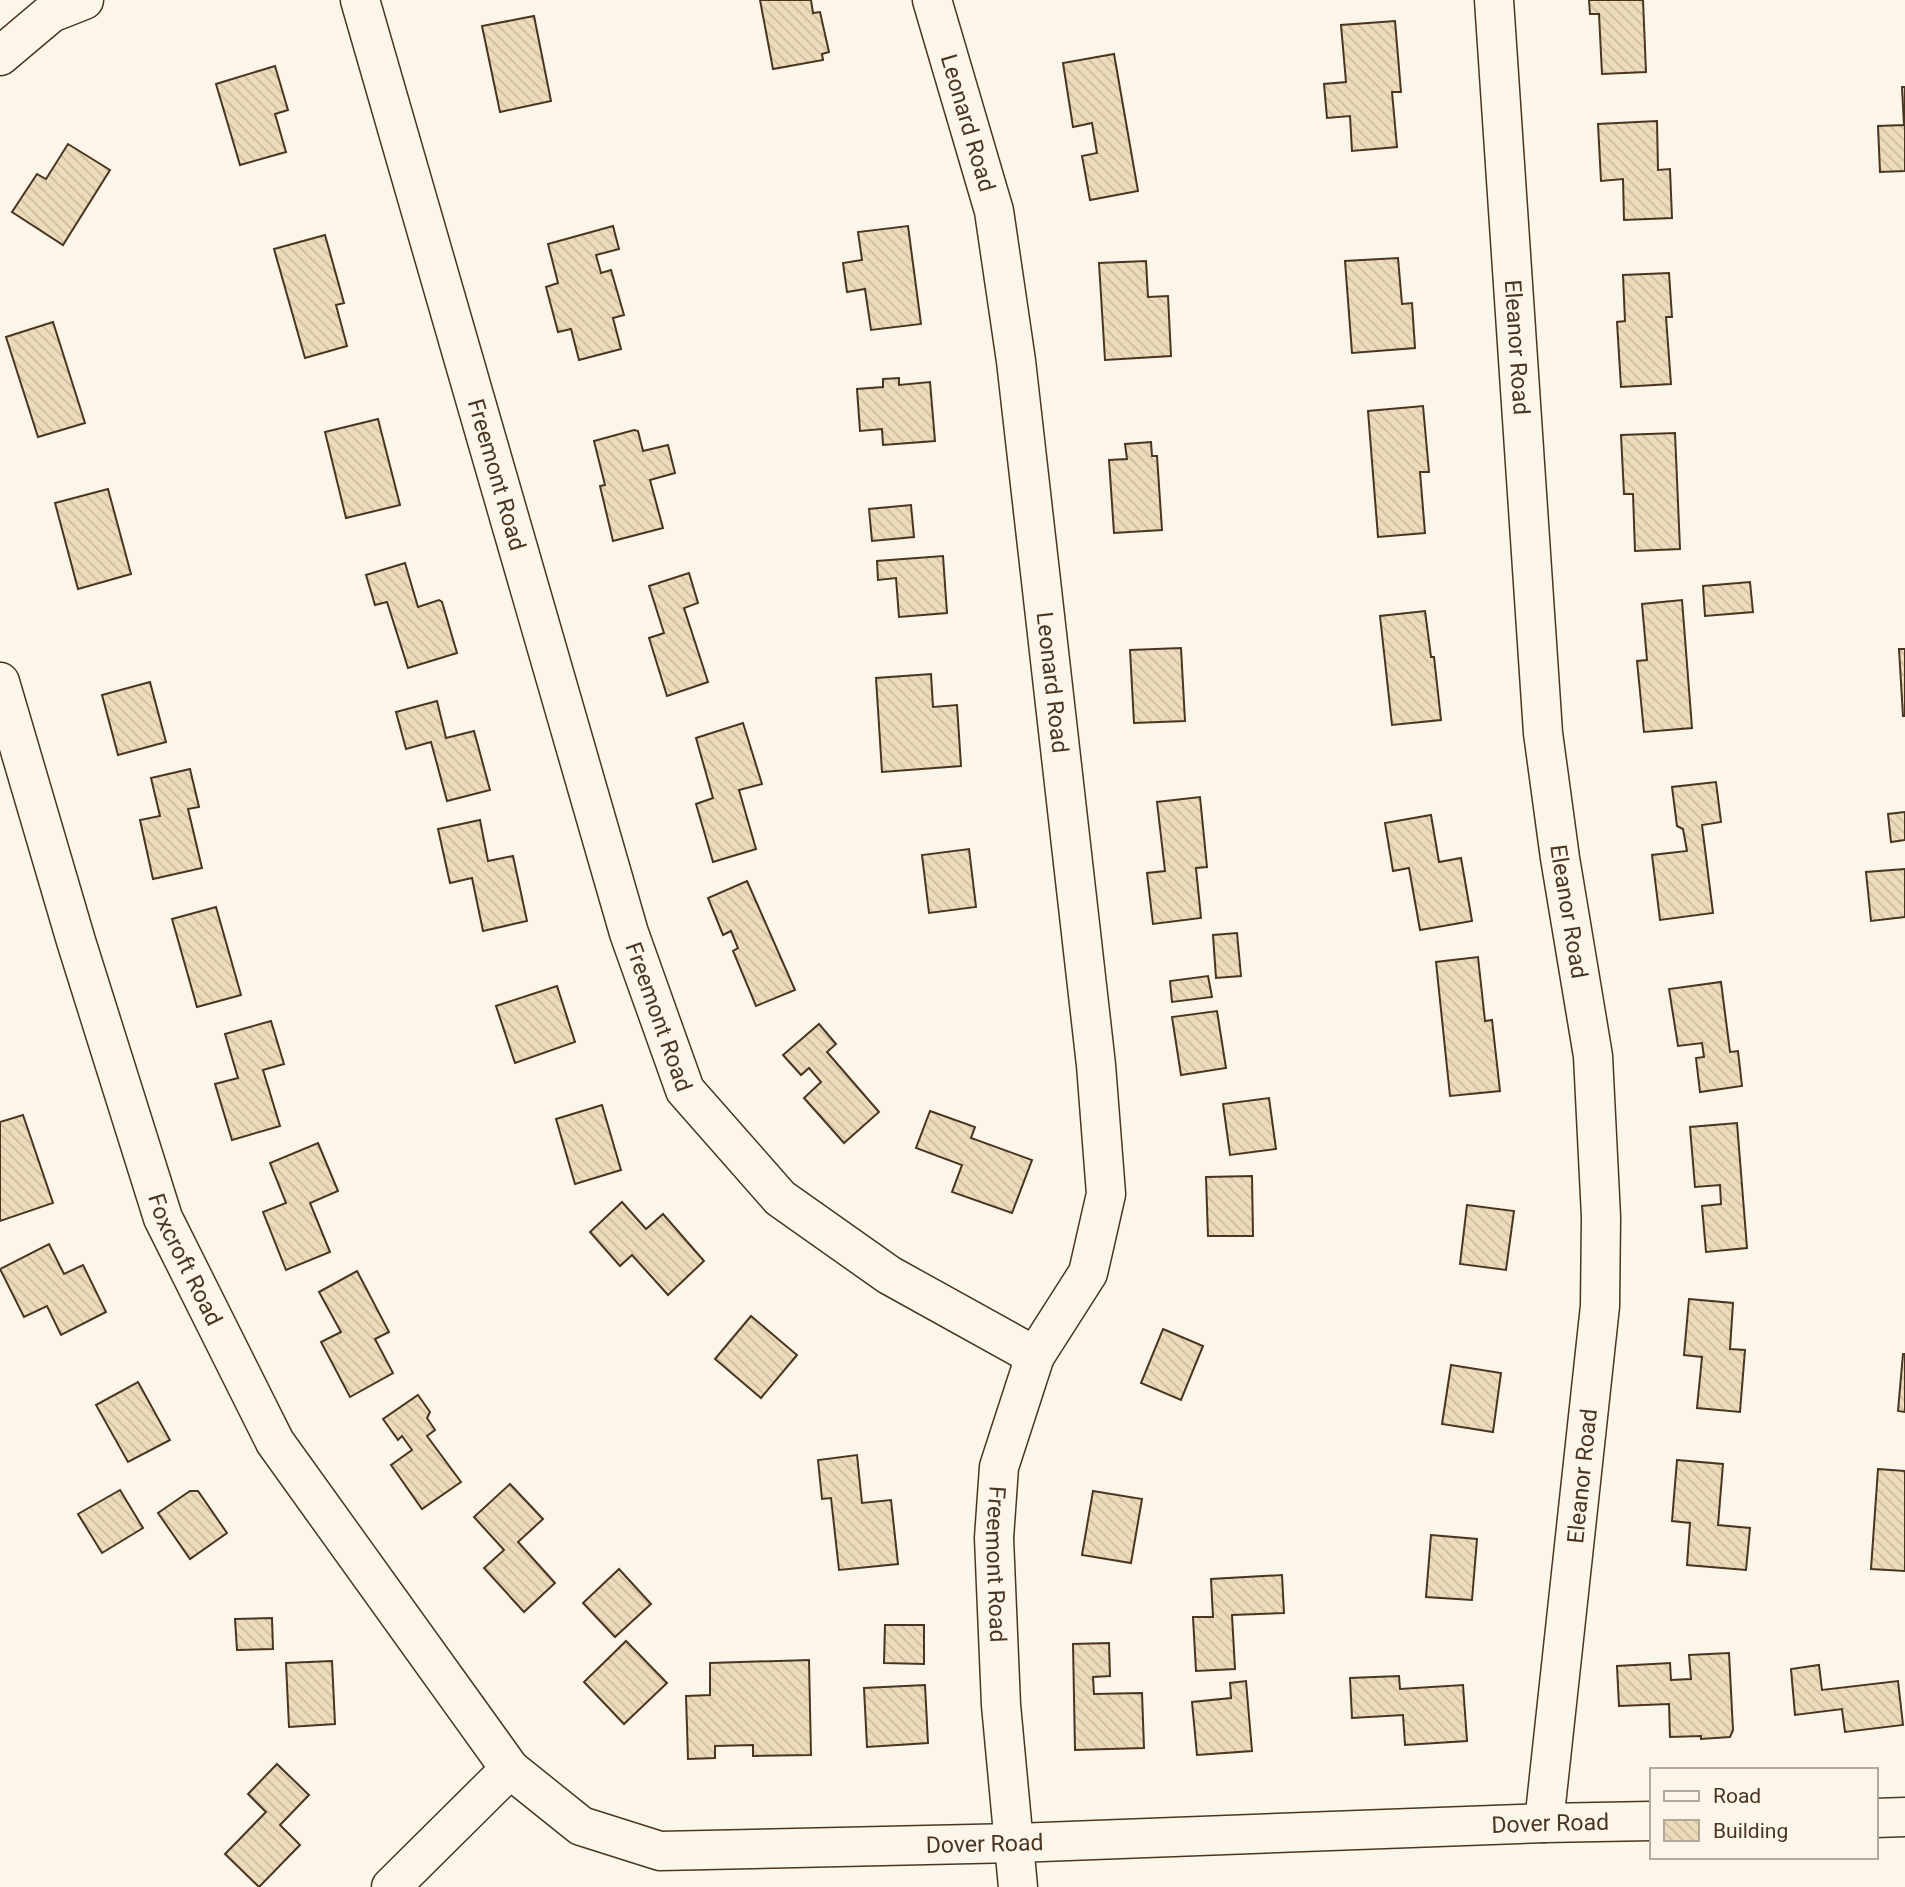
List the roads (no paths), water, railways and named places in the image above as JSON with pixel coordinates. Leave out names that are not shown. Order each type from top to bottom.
[{"type":"street","points":[[0,56],[51,13],[84,0]]},
{"type":"street","name":"Freemont Road","points":[[360,0],[629,933],[685,1090],[780,1198],[889,1275],[1035,1356],[999,1467],[994,1538],[1000,1704],[1018,1887]]},
{"type":"street","name":"Leonard Road","points":[[932,0],[994,211],[1016,361],[1097,1078],[1106,1194],[1088,1273],[1035,1356]]},
{"type":"street","name":"Eleanor Road","points":[[1494,0],[1543,733],[1592,1056],[1601,1217],[1600,1306],[1544,1823]]},
{"type":"street","name":"Foxcroft Road","points":[[0,682],[76,941],[163,1218],[275,1442],[510,1769]]},
{"type":"street","points":[[391,1887],[510,1769]]},
{"type":"street","name":"Dover Road","points":[[510,1769],[581,1826],[660,1852],[1015,1843],[1650,1821]]},
{"type":"street","points":[[1877,1818],[1905,1817]]}]
